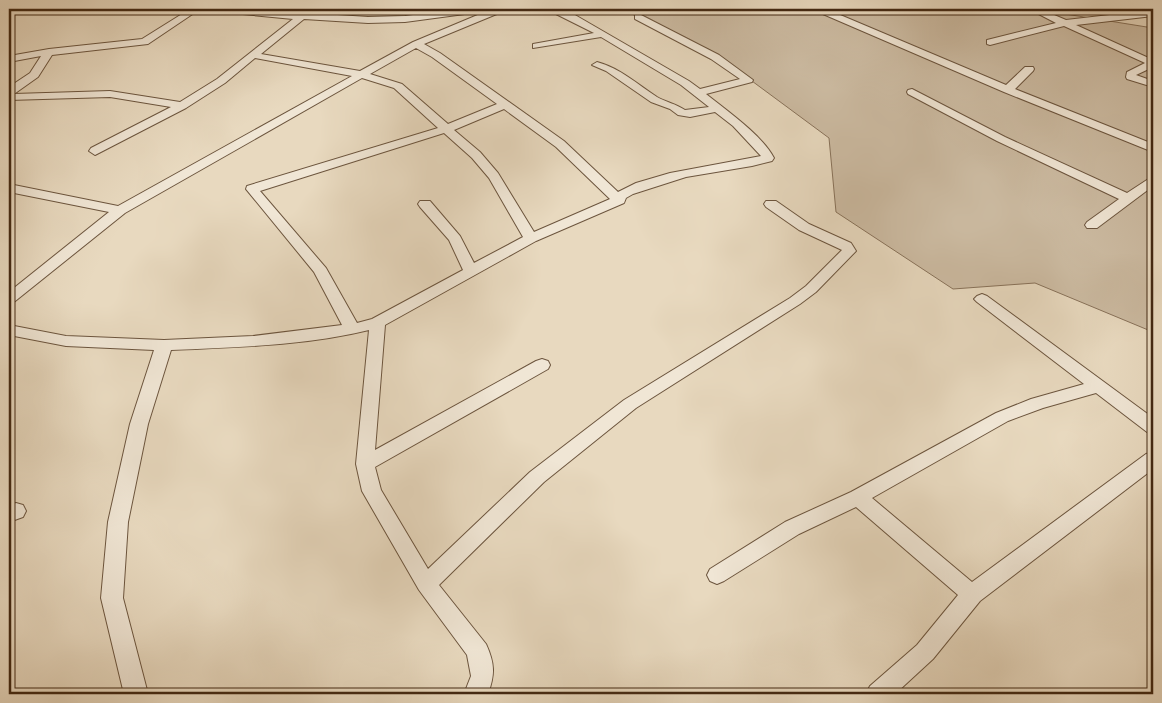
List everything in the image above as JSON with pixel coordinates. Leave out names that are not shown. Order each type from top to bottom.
[{"type":"street","points":[[9,59],[49,52],[145,42],[196,9]]},
{"type":"street","points":[[222,9],[381,20],[472,10],[488,13]]},
{"type":"street","points":[[9,300],[120,210],[194,170],[359,74],[416,44],[501,9]]},
{"type":"street","points":[[9,330],[66,341],[164,345],[253,341],[352,329],[377,322],[531,238],[619,200],[620,196],[634,187],[703,170],[755,163],[768,158],[737,124],[685,83],[572,17],[550,9]]},
{"type":"street","points":[[819,9],[1008,90],[1153,148]]},
{"type":"street","points":[[1033,9],[1147,60],[1151,63],[1150,65],[1130,74],[1131,77],[1153,84]]},
{"type":"street","points":[[990,42],[1067,23],[1152,10]]},
{"type":"street","points":[[94,151],[182,106],[221,81],[302,16]]},
{"type":"street","points":[[638,16],[715,57],[748,80],[698,93]]},
{"type":"street","points":[[536,46],[603,34]]},
{"type":"street","points":[[416,44],[436,55],[560,144],[619,200]]},
{"type":"street","points":[[9,92],[34,76],[49,52]]},
{"type":"street","points":[[253,56],[359,74],[398,86],[486,166],[531,238]]},
{"type":"street","points":[[597,65],[610,69],[656,100],[674,107],[682,113],[690,114],[716,109]]},
{"type":"street","points":[[1008,90],[1029,70]]},
{"type":"street","points":[[912,92],[1001,139],[1129,199]]},
{"type":"street","points":[[9,97],[110,94],[182,106]]},
{"type":"street","points":[[352,329],[321,271],[252,189],[446,129],[505,104]]},
{"type":"street","points":[[1092,225],[1153,180]]},
{"type":"street","points":[[9,188],[120,210]]},
{"type":"street","points":[[425,204],[455,239],[471,271]]},
{"type":"street","points":[[426,584],[537,477],[630,404],[795,301],[811,289],[849,251],[846,246],[804,227],[771,204]]},
{"type":"street","points":[[982,299],[1153,427]]},
{"type":"street","points":[[377,322],[365,464],[372,491],[426,584],[478,651],[483,676],[476,694]]},
{"type":"street","points":[[136,694],[112,598],[117,531],[139,424],[164,345]]},
{"type":"street","points":[[365,464],[542,365]]},
{"type":"street","points":[[717,575],[792,528],[858,496],[1002,417],[1037,403],[1099,386]]},
{"type":"street","points":[[878,694],[926,652],[972,594],[1153,459]]},
{"type":"street","points":[[858,496],[972,594]]},
{"type":"shaded area","points":[[621,9],[1034,9],[1153,28],[1153,332],[1035,283],[953,289],[836,212],[829,138],[710,50]]}]
